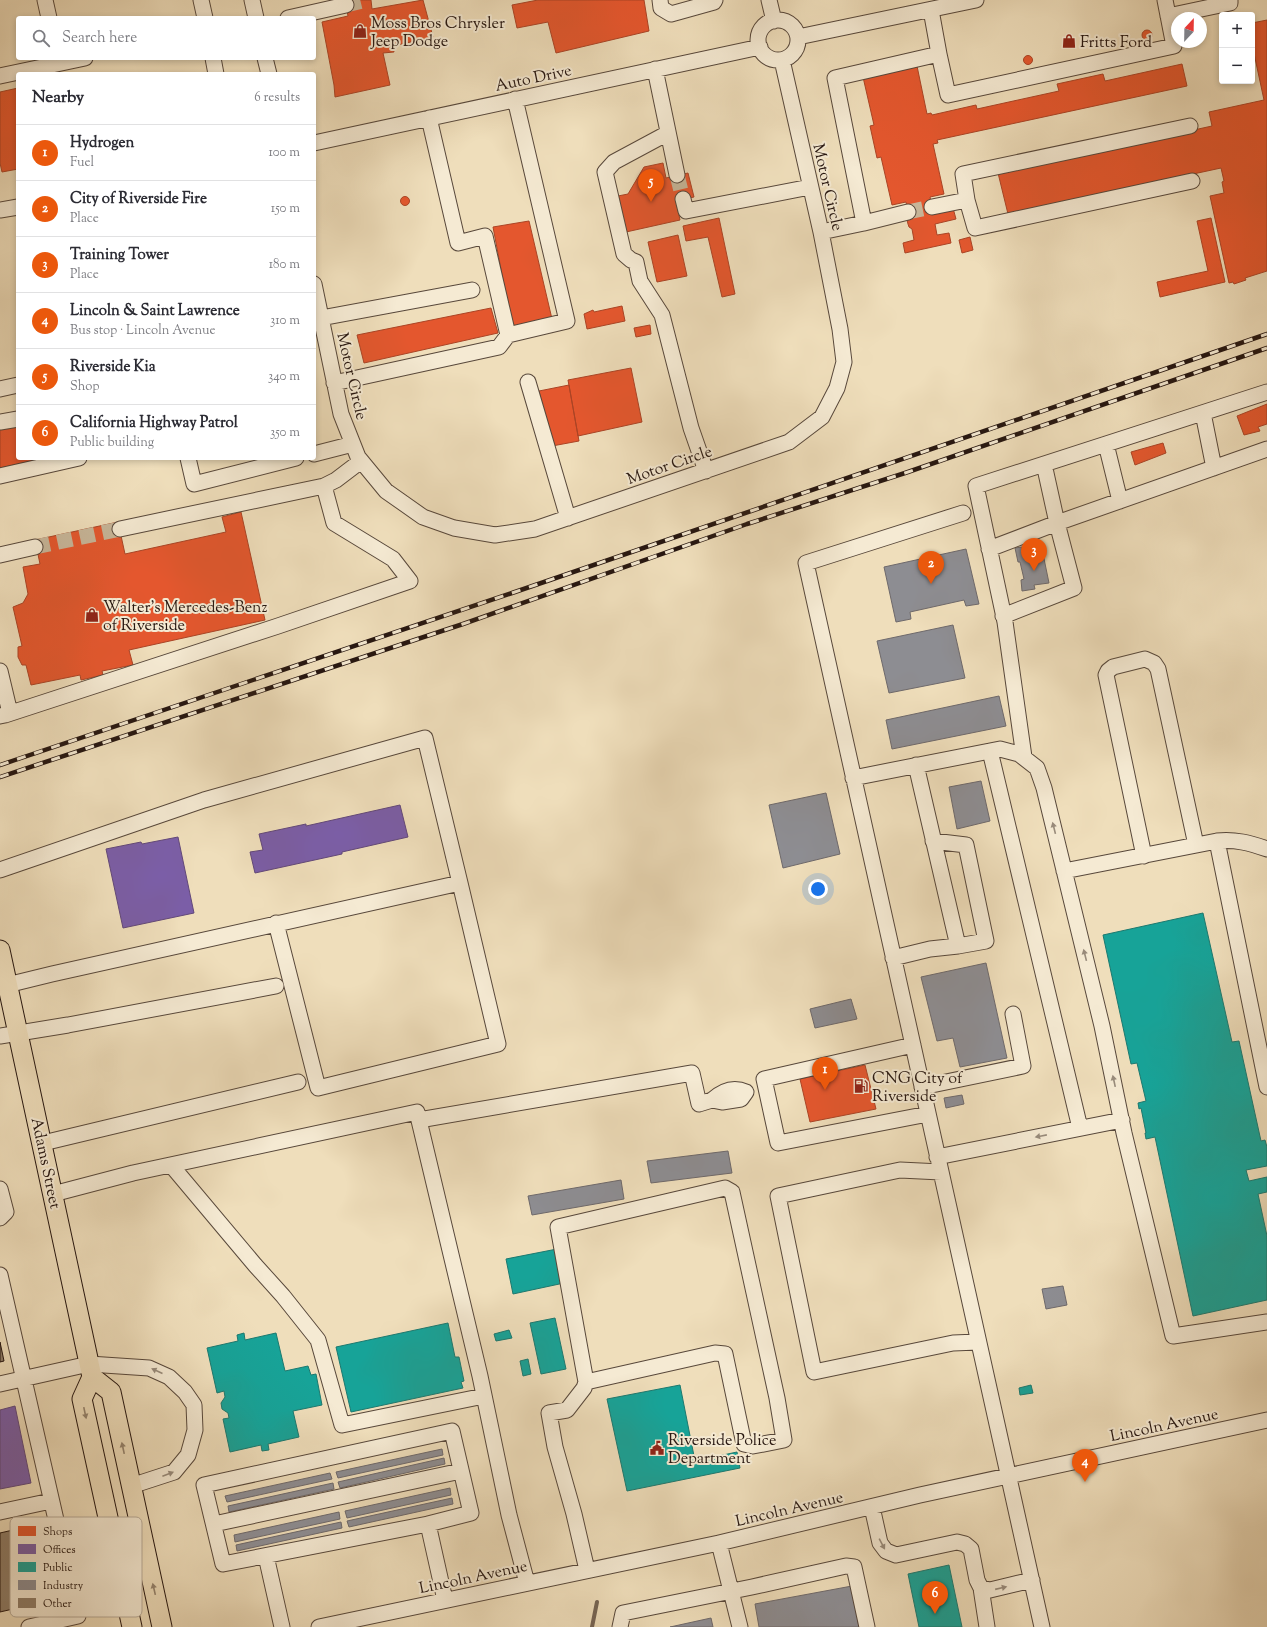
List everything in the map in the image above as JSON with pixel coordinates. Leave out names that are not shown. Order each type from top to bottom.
[{"type":"main road","name":"Adams Street","points":[[0,950],[7,985],[9,1034],[42,1143],[91,1370]]},
{"type":"main road","points":[[91,1370],[111,1392],[138,1517]]},
{"type":"main road","points":[[91,1370],[82,1399],[108,1517]]},
{"type":"main road","points":[[142,1536],[162,1627]]},
{"type":"main road","points":[[130,1617],[132,1627]]},
{"type":"street","points":[[45,0],[49,16]]},
{"type":"street","points":[[201,0],[205,16]]},
{"type":"street","points":[[252,0],[256,16]]},
{"type":"street","points":[[660,0],[661,8],[671,14],[714,2],[715,0]]},
{"type":"street","points":[[769,0],[774,21]]},
{"type":"street","points":[[798,37],[976,0]]},
{"type":"street","points":[[931,10],[948,95],[1174,46],[1165,0]]},
{"type":"street","points":[[1168,16],[1230,3],[1230,0]]},
{"type":"street","points":[[297,16],[346,5]]},
{"type":"street","points":[[774,21],[790,24],[794,27],[798,37],[796,49],[793,54],[782,60],[777,60],[766,56],[760,47],[759,36],[761,31],[769,23],[774,21]]},
{"type":"street","name":"Auto Drive","points":[[316,143],[760,47]]},
{"type":"street","points":[[864,223],[835,78],[939,54]]},
{"type":"street","points":[[213,60],[216,72]]},
{"type":"street","points":[[266,60],[268,72]]},
{"type":"street","name":"Motor Circle","points":[[316,294],[341,414],[358,457],[386,491],[423,516],[454,528],[495,535],[535,528],[789,442],[822,417],[836,388],[844,362],[840,329],[821,232],[782,60]]},
{"type":"street","points":[[0,76],[59,61]]},
{"type":"street","points":[[655,69],[677,175]]},
{"type":"street","points":[[334,383],[499,346],[508,335],[567,321],[516,99]]},
{"type":"street","points":[[429,118],[458,243],[485,236],[508,335]]},
{"type":"street","points":[[1190,126],[963,174],[967,200],[975,228],[1192,181]]},
{"type":"street","points":[[668,133],[614,162],[606,172],[624,254],[636,262],[640,281],[662,315],[691,428],[706,470]]},
{"type":"street","points":[[683,199],[686,211],[810,187]]},
{"type":"street","points":[[932,207],[967,200]]},
{"type":"street","points":[[0,210],[16,206]]},
{"type":"street","points":[[821,232],[908,212]]},
{"type":"street","points":[[321,318],[472,290]]},
{"type":"street","points":[[528,382],[568,518]]},
{"type":"street","points":[[0,389],[16,385]]},
{"type":"street","points":[[1024,757],[1003,616],[976,486],[1267,392]]},
{"type":"street","points":[[1203,413],[1214,468]]},
{"type":"street","points":[[0,422],[16,419]]},
{"type":"street","points":[[316,453],[353,444]]},
{"type":"street","points":[[1106,444],[1120,500]]},
{"type":"street","points":[[989,549],[1058,522],[1267,449]]},
{"type":"street","points":[[0,476],[70,460]]},
{"type":"street","points":[[188,460],[194,484],[288,460]]},
{"type":"street","points":[[120,529],[324,486],[336,480],[361,461]]},
{"type":"street","points":[[1003,616],[1074,588],[1044,464]]},
{"type":"street","points":[[0,671],[5,714],[278,626],[410,581],[393,559],[334,523],[324,486]]},
{"type":"street","points":[[963,513],[806,563],[1042,1627]]},
{"type":"street","points":[[0,555],[35,547]]},
{"type":"street","points":[[1144,856],[1106,675],[1113,667],[1145,659],[1154,663],[1158,669],[1196,845]]},
{"type":"street","points":[[0,870],[204,800],[425,738],[498,1044],[318,1088],[276,923]]},
{"type":"street","points":[[854,778],[1000,749],[1019,754],[1037,768],[1044,788],[1102,1026],[1122,1120],[1173,1336],[1267,1322]]},
{"type":"street","points":[[990,751],[1080,1128]]},
{"type":"street","points":[[916,765],[958,946]]},
{"type":"street","points":[[1064,871],[1217,841],[1231,840],[1250,843],[1267,849]]},
{"type":"street","points":[[893,958],[930,949],[986,941],[966,845],[934,841]]},
{"type":"street","points":[[1217,841],[1267,1087]]},
{"type":"street","points":[[7,985],[276,923],[460,883]]},
{"type":"street","points":[[9,1034],[68,1025],[276,986]]},
{"type":"street","points":[[922,1087],[1023,1066],[1013,1014]]},
{"type":"street","points":[[913,1045],[764,1079],[766,1089],[778,1143],[928,1114]]},
{"type":"street","points":[[419,1120],[692,1073],[699,1104],[712,1100],[722,1102],[741,1099],[746,1092],[766,1089]]},
{"type":"street","points":[[42,1143],[298,1082]]},
{"type":"street","points":[[53,1194],[171,1165],[417,1112],[484,1396],[509,1515],[527,1583]]},
{"type":"street","points":[[937,1157],[1122,1120]]},
{"type":"street","points":[[171,1165],[283,1296],[318,1340],[342,1425],[484,1396]]},
{"type":"street","points":[[941,1172],[900,1170],[778,1196],[814,1372],[953,1343],[978,1342]]},
{"type":"street","points":[[586,1382],[715,1353],[725,1354],[744,1444],[753,1446],[784,1440],[778,1398],[732,1192],[725,1188],[558,1227],[586,1382],[584,1388],[567,1410],[549,1413],[555,1447],[574,1514],[586,1570]]},
{"type":"street","points":[[0,1189],[6,1212],[0,1218]]},
{"type":"street","points":[[0,1275],[55,1517]]},
{"type":"street","points":[[0,1384],[24,1378],[91,1370],[149,1368],[169,1377],[185,1392],[194,1405],[195,1430],[188,1455],[174,1472],[131,1486]]},
{"type":"street","name":"Lincoln Avenue","points":[[327,1626],[352,1624],[445,1600],[719,1542],[1009,1476],[1267,1420]]},
{"type":"street","points":[[452,1431],[471,1513],[428,1524],[223,1564],[204,1485],[452,1431]]},
{"type":"street","points":[[214,1524],[461,1471]]},
{"type":"street","points":[[0,1512],[51,1501]]},
{"type":"street","points":[[872,1507],[880,1543],[886,1551],[896,1554],[957,1542],[965,1544],[971,1549],[977,1580],[981,1588],[987,1627]]},
{"type":"street","points":[[428,1524],[445,1600]]},
{"type":"street","points":[[719,1542],[740,1627]]},
{"type":"street","points":[[266,1556],[282,1627]]},
{"type":"street","points":[[620,1627],[623,1613],[846,1566],[854,1567],[867,1627]]},
{"type":"street","points":[[981,1588],[990,1590],[1032,1580]]},
{"type":"street","points":[[29,1627],[74,1617]]},
{"type":"building: Shops","points":[[345,0],[371,0],[372,9],[423,0],[433,37],[393,46],[394,52],[383,53],[390,85],[335,97],[322,22],[348,16]]},
{"type":"building: Shops","points":[[538,0],[644,0],[649,31],[556,53],[548,22],[517,28],[512,5]]},
{"type":"building: Shops","points":[[1267,20],[1267,271],[1245,278],[1246,280],[1234,284],[1233,282],[1229,283],[1210,196],[1224,193],[1222,182],[1224,181],[1221,168],[1008,214],[998,173],[1212,126],[1209,112],[1264,100],[1255,58],[1255,22]]},
{"type":"building: Shops","points":[[1147,30],[1152,35],[1147,40],[1142,35]]},
{"type":"building: Shops","points":[[1028,55],[1033,60],[1028,65],[1023,60]]},
{"type":"building: Shops","points":[[1182,64],[1187,86],[937,140],[938,143],[933,144],[944,194],[930,197],[932,207],[953,208],[956,219],[935,224],[937,235],[949,233],[951,243],[905,253],[903,243],[914,240],[912,229],[909,227],[907,220],[909,217],[906,202],[892,205],[881,157],[877,158],[870,126],[874,125],[863,77],[917,66],[927,114],[931,113],[932,115],[976,105],[977,109],[1059,91],[1057,84],[1103,74],[1105,81]]},
{"type":"building: Shops","points":[[16,88],[16,169],[2,172],[0,163],[0,92]]},
{"type":"building: Shops","points":[[663,163],[666,178],[688,173],[694,197],[676,201],[680,220],[626,232],[618,196],[628,194],[644,167]]},
{"type":"building: Shops","points":[[403,197],[407,197],[409,201],[407,205],[403,205],[401,203],[401,199]]},
{"type":"building: Shops","points":[[719,218],[735,294],[722,297],[708,237],[686,241],[683,226]]},
{"type":"building: Shops","points":[[1211,218],[1225,282],[1160,297],[1157,282],[1208,271],[1197,221]]},
{"type":"building: Shops","points":[[529,221],[552,319],[512,327],[493,227]]},
{"type":"building: Shops","points":[[678,235],[687,276],[657,282],[648,242]]},
{"type":"building: Shops","points":[[970,237],[973,250],[962,253],[959,240]]},
{"type":"building: Shops","points":[[622,306],[625,321],[587,329],[584,314],[593,310],[594,312]]},
{"type":"building: Shops","points":[[491,308],[498,333],[364,363],[357,335]]},
{"type":"building: Shops","points":[[650,325],[651,334],[636,337],[634,328]]},
{"type":"building: Shops","points":[[631,368],[642,422],[578,436],[568,380]]},
{"type":"building: Shops","points":[[569,385],[579,441],[552,446],[539,391]]},
{"type":"building: Shops","points":[[1267,404],[1267,424],[1258,427],[1260,431],[1244,435],[1237,416]]},
{"type":"building: Shops","points":[[16,425],[16,460],[37,460],[0,468],[0,429]]},
{"type":"building: Shops","points":[[1163,443],[1166,453],[1135,465],[1131,452]]},
{"type":"building: Shops","points":[[241,512],[265,620],[129,650],[133,665],[102,671],[103,675],[81,680],[80,675],[31,685],[26,665],[22,665],[18,657],[18,647],[22,646],[13,607],[23,603],[28,594],[23,567],[40,564],[35,540],[118,522],[125,554],[226,532],[222,517]]},
{"type":"building: Shops","points":[[865,1065],[876,1109],[810,1122],[800,1079]]},
{"type":"building: Offices","points":[[400,805],[408,837],[342,852],[342,854],[255,873],[250,852],[263,850],[259,834],[306,824],[306,826]]},
{"type":"building: Offices","points":[[178,837],[194,913],[123,928],[106,849]]},
{"type":"building: Offices","points":[[15,1406],[31,1483],[0,1489],[0,1410]]},
{"type":"building: Public","points":[[1203,913],[1232,1042],[1239,1041],[1261,1141],[1265,1140],[1267,1147],[1267,1166],[1246,1170],[1249,1181],[1267,1177],[1267,1192],[1258,1194],[1267,1236],[1267,1300],[1193,1316],[1155,1137],[1146,1139],[1141,1108],[1139,1109],[1138,1103],[1146,1101],[1137,1063],[1131,1064],[1103,935]]},
{"type":"building: Public","points":[[557,1249],[564,1283],[513,1294],[506,1259]]},
{"type":"building: Public","points":[[555,1318],[566,1369],[541,1374],[530,1323]]},
{"type":"building: Public","points":[[448,1323],[455,1357],[459,1357],[464,1381],[461,1382],[463,1388],[351,1412],[336,1347]]},
{"type":"building: Public","points":[[509,1330],[512,1338],[496,1341],[494,1334]]},
{"type":"building: Public","points":[[244,1333],[245,1340],[276,1333],[285,1371],[308,1366],[311,1375],[316,1374],[322,1405],[293,1411],[299,1437],[268,1444],[269,1450],[262,1451],[261,1445],[230,1452],[223,1419],[229,1418],[228,1413],[222,1409],[221,1403],[225,1397],[224,1391],[217,1393],[207,1348],[238,1341],[237,1335]]},
{"type":"building: Public","points":[[528,1359],[531,1374],[523,1376],[520,1361]]},
{"type":"building: Public","points":[[680,1385],[695,1461],[737,1452],[740,1468],[627,1491],[607,1399]]},
{"type":"building: Public","points":[[1031,1385],[1033,1393],[1020,1395],[1019,1388]]},
{"type":"building: Public","points":[[949,1565],[962,1627],[919,1627],[908,1574]]},
{"type":"building: Industry","points":[[1036,542],[1038,550],[1042,549],[1049,583],[1034,585],[1035,589],[1022,591],[1021,580],[1024,579],[1015,548],[1022,547],[1023,553],[1028,553],[1026,544]]},
{"type":"building: Industry","points":[[966,549],[979,604],[966,606],[964,600],[910,612],[911,619],[896,622],[884,567]]},
{"type":"building: Industry","points":[[953,625],[965,678],[889,693],[877,641]]},
{"type":"building: Industry","points":[[999,696],[1006,726],[892,749],[886,720]]},
{"type":"building: Industry","points":[[981,781],[990,821],[957,829],[949,787]]},
{"type":"building: Industry","points":[[826,793],[840,854],[783,868],[769,805]]},
{"type":"building: Industry","points":[[986,963],[1007,1058],[960,1067],[953,1038],[937,1041],[921,977]]},
{"type":"building: Industry","points":[[851,999],[857,1019],[815,1028],[810,1009]]},
{"type":"building: Industry","points":[[962,1095],[964,1104],[946,1108],[944,1098]]},
{"type":"building: Industry","points":[[728,1151],[732,1173],[651,1183],[647,1161]]},
{"type":"building: Industry","points":[[621,1180],[624,1199],[532,1215],[528,1196]]},
{"type":"building: Industry","points":[[1063,1286],[1067,1305],[1046,1309],[1042,1289]]},
{"type":"building: Industry","points":[[442,1449],[443,1455],[338,1478],[336,1472]]},
{"type":"building: Industry","points":[[444,1458],[445,1464],[340,1488],[338,1482]]},
{"type":"building: Industry","points":[[330,1473],[332,1479],[227,1502],[225,1496]]},
{"type":"building: Industry","points":[[333,1483],[334,1489],[229,1512],[228,1506]]},
{"type":"building: Industry","points":[[450,1488],[451,1495],[347,1518],[345,1511]]},
{"type":"building: Industry","points":[[452,1498],[453,1504],[349,1527],[347,1521]]},
{"type":"building: Industry","points":[[339,1512],[340,1519],[235,1542],[234,1535]]},
{"type":"building: Industry","points":[[341,1522],[342,1528],[237,1551],[236,1545]]},
{"type":"building: Industry","points":[[852,1586],[859,1627],[759,1627],[755,1604]]},
{"type":"building: Industry","points":[[711,1618],[713,1627],[670,1627]]},
{"type":"building: Other","points":[[0,1342],[4,1361],[0,1362]]},
{"type":"building: Other","points":[[10,1531],[10,1610],[0,1612],[0,1533]]},
{"type":"waterway","points":[[592,1627],[597,1602]]},
{"type":"tunnel","points":[[346,5],[366,0]]},
{"type":"tunnel","points":[[677,175],[683,199]]},
{"type":"tunnel","points":[[908,212],[932,207]]},
{"type":"tunnel","points":[[35,547],[120,529]]},
{"type":"railway","points":[[0,765],[512,593],[1267,334]]},
{"type":"railway","points":[[0,777],[463,624],[747,524],[905,473],[1267,348]]},
{"type":"place","name":"Moss Bros Chrysler Jeep Dodge","points":[[360,31]]},
{"type":"place","name":"Fritts Ford","points":[[1069,41]]},
{"type":"place","name":"Riverside Kia","points":[[651,202]]},
{"type":"place","name":"Training Tower","points":[[1034,571]]},
{"type":"place","name":"City of Riverside Fire","points":[[931,584]]},
{"type":"place","name":"Walter's Mercedes-Benz of Riverside","points":[[92,615]]},
{"type":"place","name":"CNG City of Riverside","points":[[861,1086]]},
{"type":"place","name":"Hydrogen","points":[[825,1090]]},
{"type":"place","name":"Riverside Police Department","points":[[657,1448]]},
{"type":"place","name":"Lincoln & Saint Lawrence","points":[[1085,1482]]},
{"type":"place","name":"California Highway Patrol","points":[[935,1614]]}]
